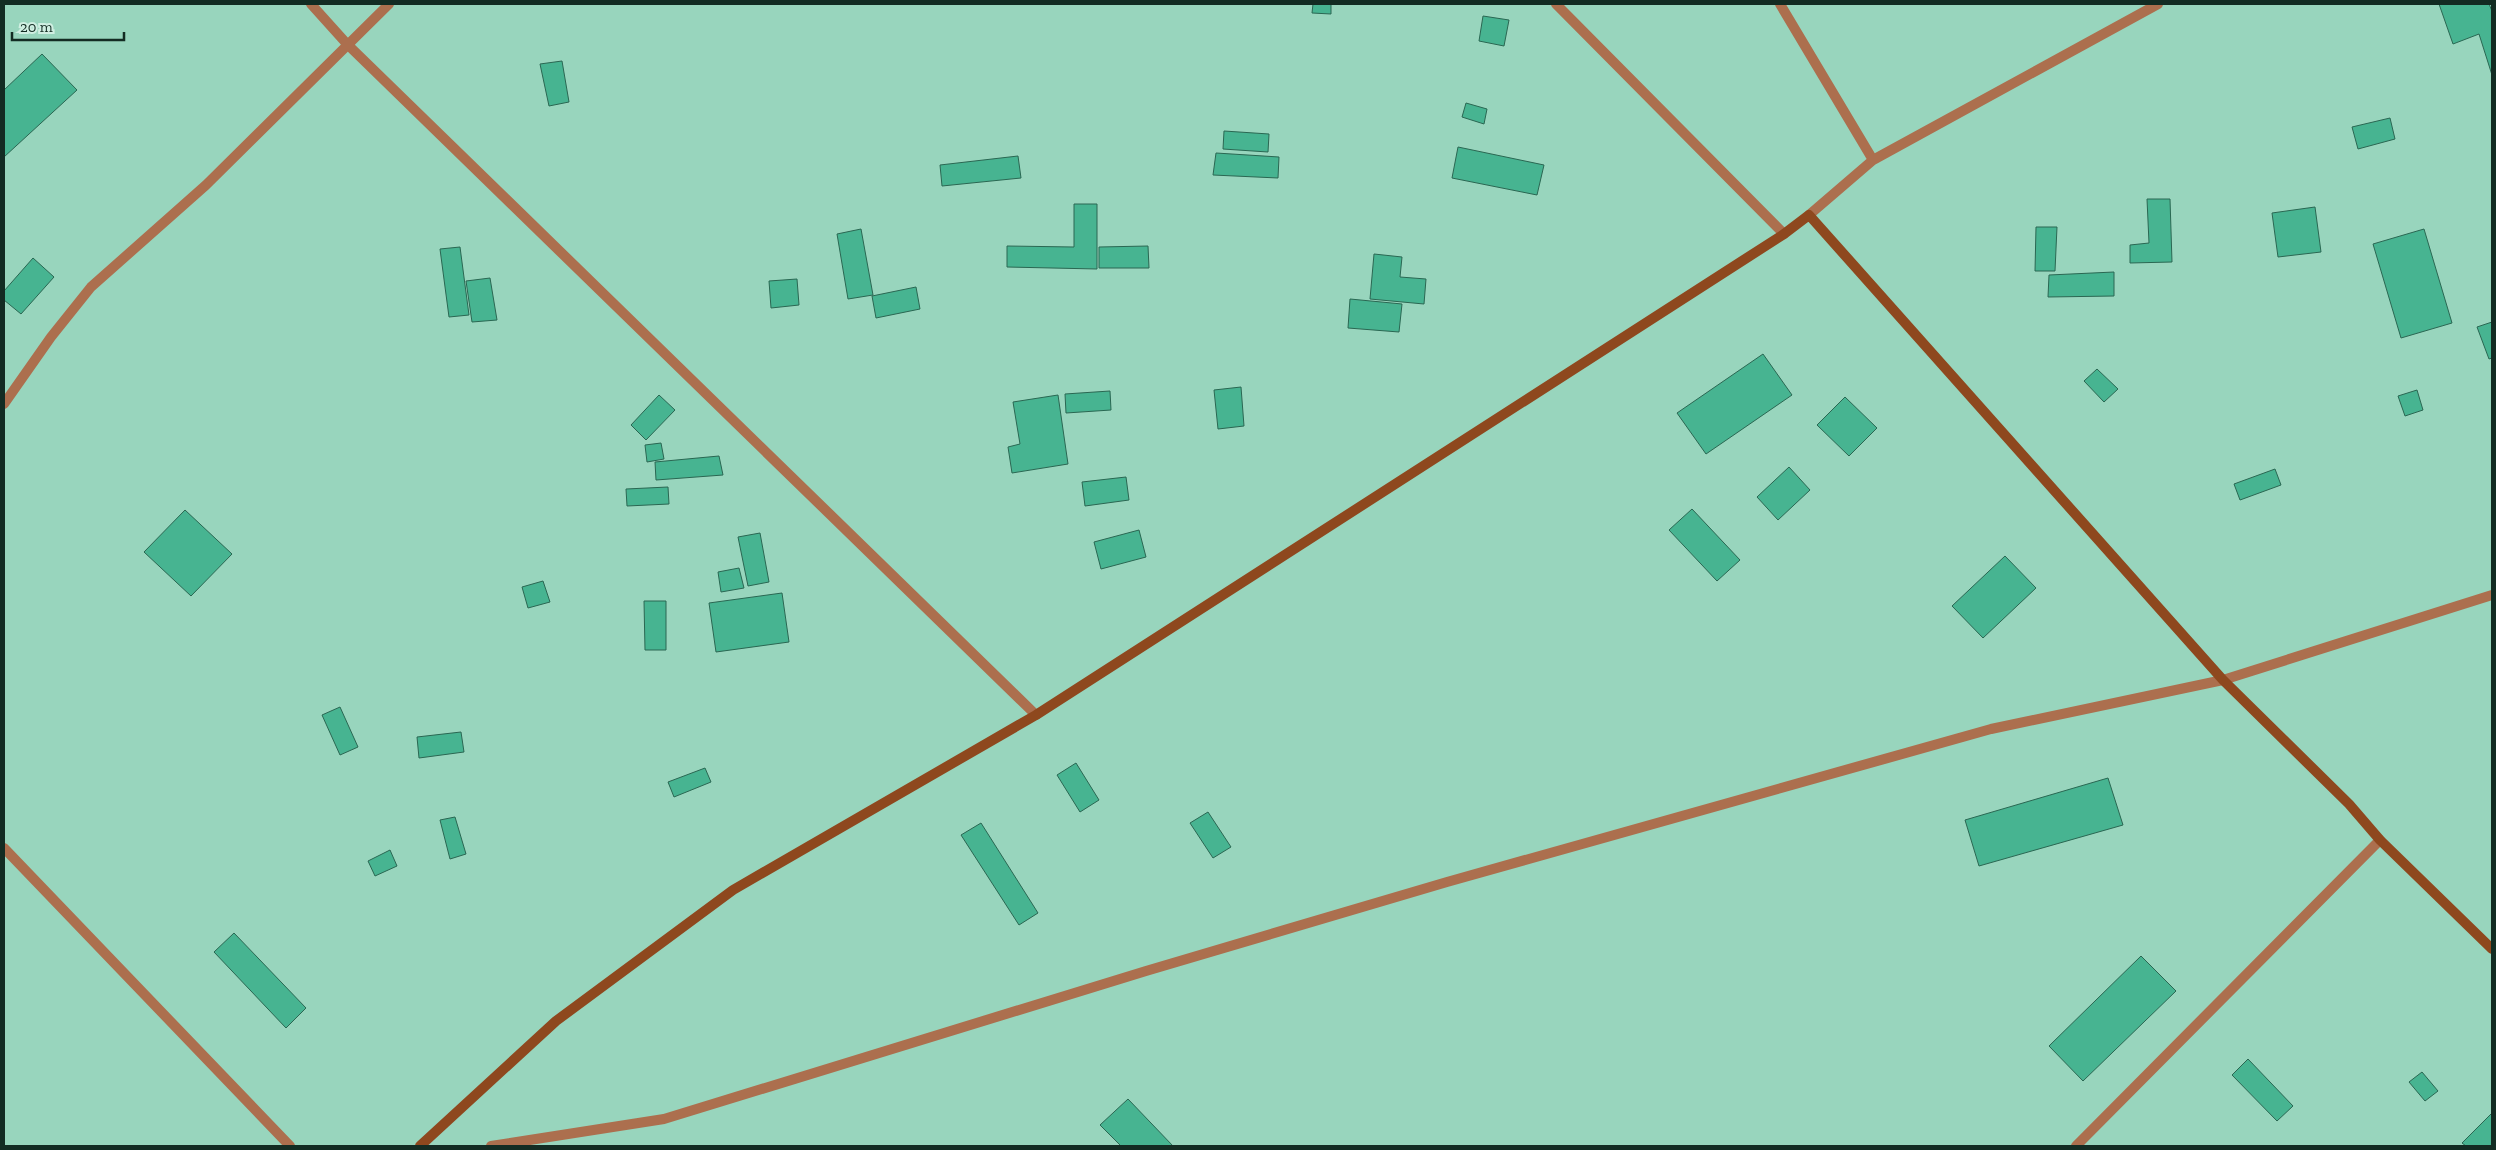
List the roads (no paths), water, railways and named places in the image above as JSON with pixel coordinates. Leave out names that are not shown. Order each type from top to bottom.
[{"type":"street","points":[[311,4],[346,44],[1036,716]]},
{"type":"street","points":[[4,404],[51,337],[91,288],[206,184],[346,44],[389,4]]},
{"type":"street","points":[[1556,4],[1784,234]]},
{"type":"street","points":[[1780,4],[1873,160]]},
{"type":"street","points":[[420,1146],[556,1021],[733,890],[1036,716],[1784,234],[1873,160],[2158,4]]},
{"type":"street","points":[[1808,215],[2223,680],[2349,804],[2380,840],[2492,949]]},
{"type":"street","points":[[491,1146],[664,1119],[1146,971],[1663,821],[1991,729],[2223,680],[2492,595]]},
{"type":"street","points":[[2076,1146],[2380,840]]},
{"type":"street","points":[[4,848],[290,1146]]}]
